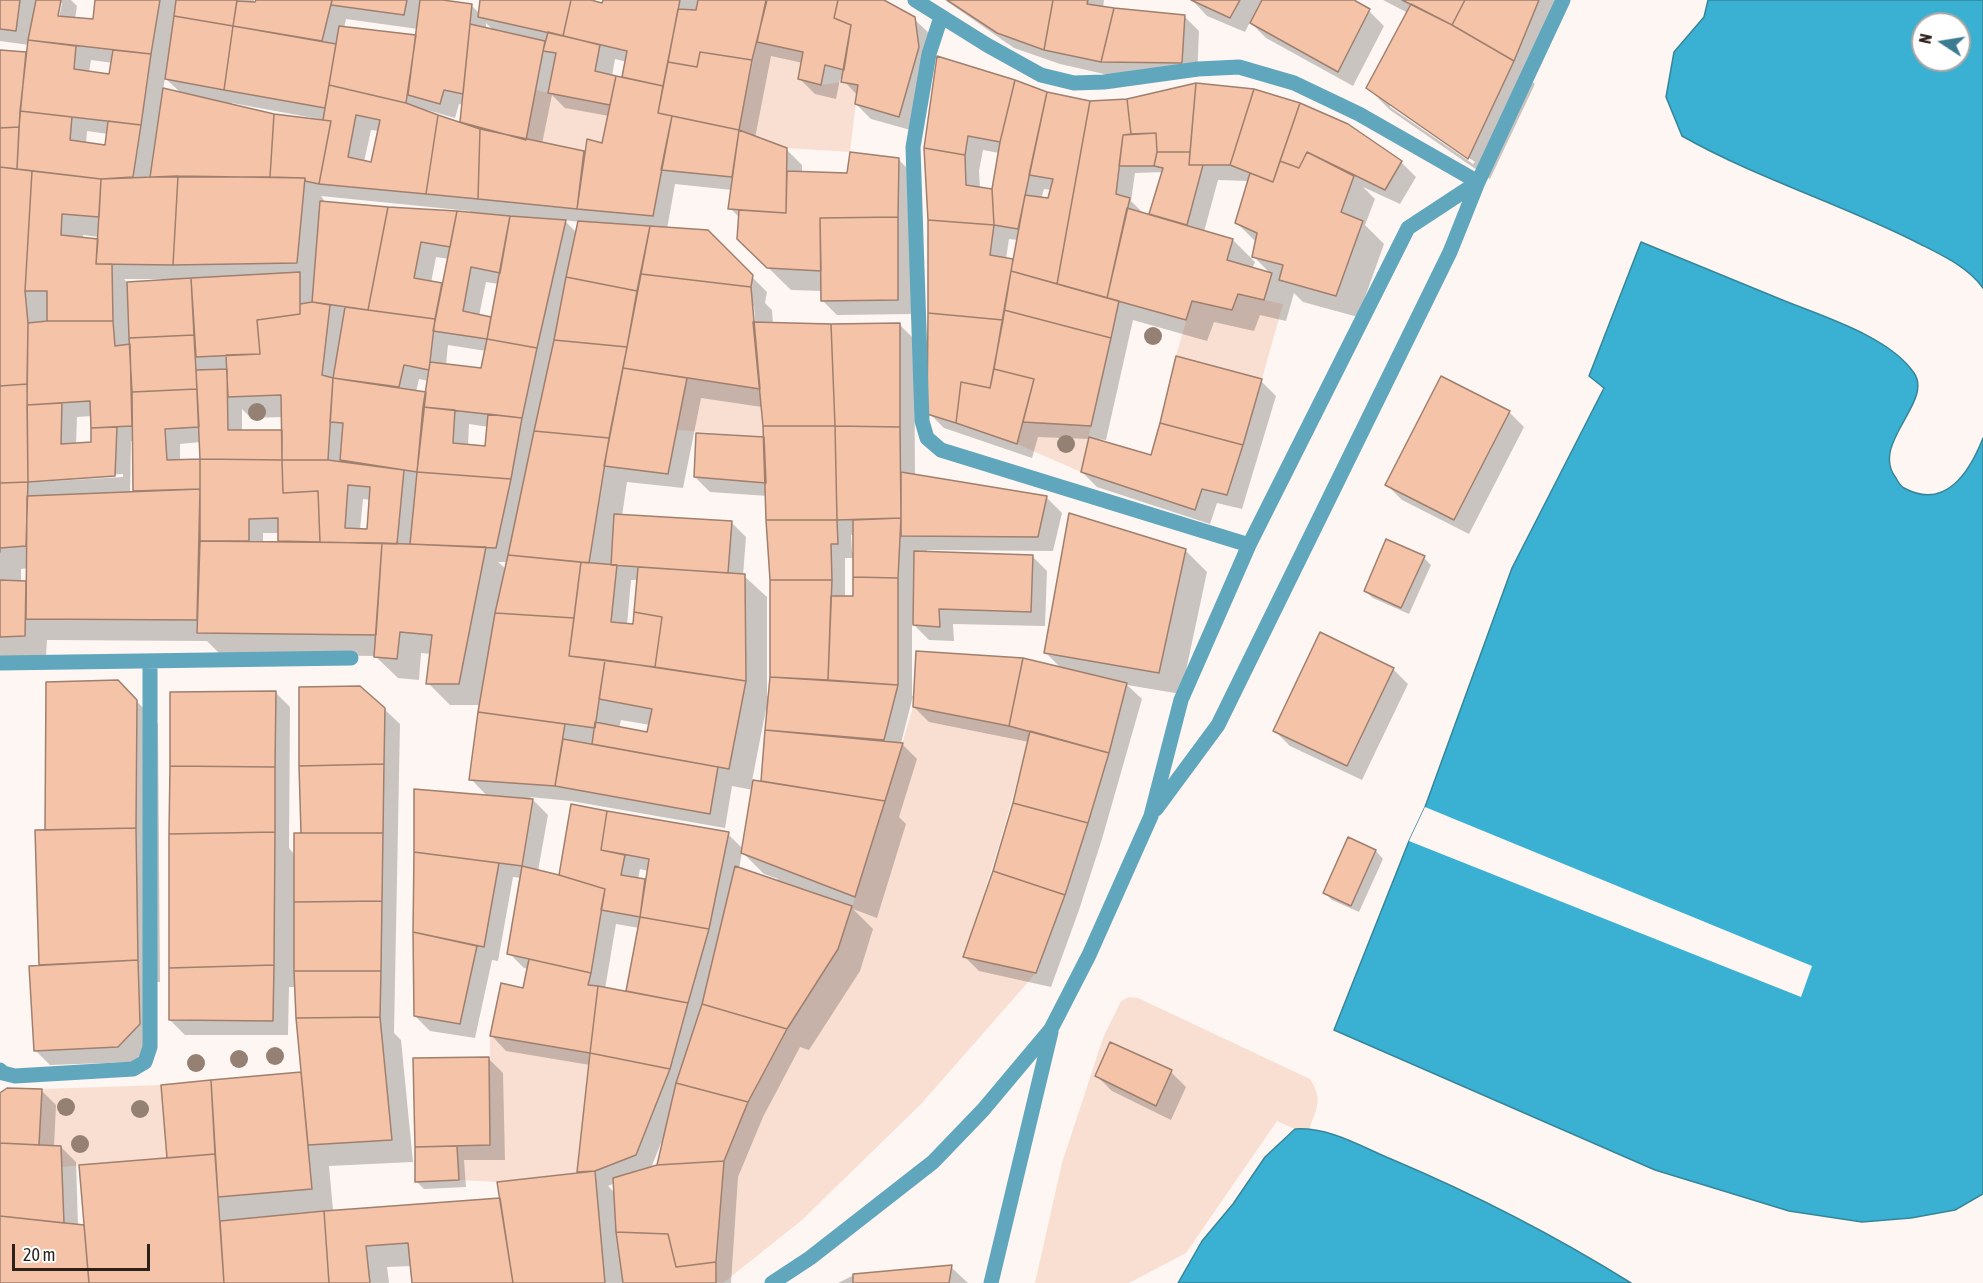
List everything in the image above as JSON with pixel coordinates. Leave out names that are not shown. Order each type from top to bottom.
[{"type":"street","points":[[915,0],[987,45],[1041,75],[1074,83],[1104,82],[1198,69],[1239,67],[1294,83],[1359,114],[1478,183]]},
{"type":"street","points":[[1151,816],[1218,725],[1450,252],[1478,183],[1563,0]]},
{"type":"street","points":[[941,16],[928,54],[913,147],[922,421],[927,438],[941,450],[1249,545]]},
{"type":"street","points":[[772,1283],[810,1258],[933,1162],[983,1110],[1051,1029],[1089,955],[1151,816],[1181,700],[1249,545],[1408,228],[1478,183]]},
{"type":"street","points":[[0,663],[351,658]]},
{"type":"street","points":[[0,1070],[15,1076],[133,1069],[145,1062],[148,1055],[150,1047],[150,661]]},
{"type":"street","points":[[991,1283],[1051,1029]]},
{"type":"shaded area","points":[[757,42],[803,52],[798,79],[821,85],[841,82],[858,85],[850,152],[787,148],[739,130]]},
{"type":"shaded area","points":[[535,90],[610,105],[602,143],[587,140],[584,151],[526,140]]},
{"type":"shaded area","points":[[1238,294],[1283,304],[1262,379],[1176,356],[1192,301],[1232,310]]},
{"type":"shaded area","points":[[687,378],[760,389],[764,437],[677,430]]},
{"type":"shaded area","points":[[1023,422],[1091,426],[1081,472],[1017,444]]},
{"type":"shaded area","points":[[913,707],[1030,731],[999,845],[963,956],[1036,973],[921,1104],[802,1220],[723,1283],[716,1283],[724,1161],[748,1102],[787,1029],[838,949]]},
{"type":"shaded area","points":[[1129,997],[1138,998],[1310,1079],[1318,1098],[1316,1109],[1309,1129],[1295,1129],[1277,1121],[1186,1253],[1129,1283],[1035,1283],[1062,1163],[1103,1038],[1121,1001]],"holes":[[[1110,1042],[1171,1070],[1156,1106],[1096,1076]]]},
{"type":"shaded area","points":[[490,1036],[590,1053],[577,1172],[497,1182],[459,1180],[457,1146],[490,1145]]},
{"type":"shaded area","points":[[161,1085],[167,1158],[62,1167],[61,1146],[39,1145],[42,1089]]},
{"type":"water","points":[[1708,0],[1983,0],[1983,288],[1970,274],[1946,257],[1861,216],[1770,179],[1682,136],[1666,97],[1674,52],[1704,17]]},
{"type":"water","points":[[1641,242],[1834,320],[1871,338],[1903,360],[1914,373],[1918,384],[1916,397],[1890,451],[1890,465],[1904,488],[1919,494],[1932,495],[1944,491],[1963,474],[1978,451],[1983,438],[1983,1194],[1955,1210],[1911,1218],[1862,1222],[1789,1211],[1655,1170],[1334,1030],[1409,841],[1425,807],[1512,568],[1604,388],[1589,376]]},
{"type":"water","points":[[1295,1129],[1320,1131],[1344,1138],[1453,1186],[1543,1232],[1631,1283],[1178,1283],[1202,1241],[1233,1204],[1265,1157]]},
{"type":"pier","points":[[1425,807],[1812,966],[1801,997],[1409,841]]},
{"type":"building","points":[[0,0],[20,0],[16,31],[0,29]]},
{"type":"building","points":[[36,0],[61,0],[58,16],[93,19],[95,0],[160,0],[151,54],[28,40]]},
{"type":"building","points":[[176,0],[237,0],[233,26],[174,16]]},
{"type":"building","points":[[256,0],[332,0],[322,41],[233,26],[237,1],[255,2]]},
{"type":"building","points":[[332,0],[407,0],[404,15],[331,5]]},
{"type":"building","points":[[420,0],[472,4],[463,94],[444,90],[440,104],[408,95]]},
{"type":"building","points":[[480,0],[571,0],[563,36],[478,17]]},
{"type":"building","points":[[571,0],[591,0],[602,3],[603,0],[680,0],[663,86],[622,77],[627,51],[563,36]]},
{"type":"building","points":[[698,0],[767,0],[752,60],[700,52],[697,67],[668,62],[678,9],[696,10]]},
{"type":"building","points":[[766,0],[838,0],[834,18],[851,25],[844,70],[825,65],[821,85],[798,79],[803,52],[757,42]]},
{"type":"building","points":[[838,0],[884,0],[915,17],[919,47],[899,117],[855,104],[858,85],[841,82],[851,25],[834,18]]},
{"type":"building","points":[[947,0],[1053,0],[1044,50],[997,33]]},
{"type":"building","points":[[1053,0],[1088,0],[1087,4],[1114,8],[1101,62],[1044,50]]},
{"type":"building","points":[[1191,0],[1240,0],[1230,18]]},
{"type":"building","points":[[1262,0],[1354,0],[1370,9],[1338,72],[1250,23]]},
{"type":"building","points":[[1402,0],[1465,0],[1452,25]]},
{"type":"building","points":[[1465,0],[1539,0],[1514,61],[1452,25]]},
{"type":"building","points":[[1411,4],[1514,61],[1468,159],[1366,88]]},
{"type":"building","points":[[1114,8],[1185,15],[1182,63],[1101,62]]},
{"type":"building","points":[[174,16],[233,26],[224,90],[165,79]]},
{"type":"building","points":[[470,24],[545,41],[526,140],[460,122]]},
{"type":"building","points":[[233,26],[336,44],[325,108],[224,90]]},
{"type":"building","points":[[339,26],[416,35],[406,103],[329,85]]},
{"type":"building","points":[[548,32],[600,45],[595,71],[616,76],[610,105],[548,93],[556,53],[543,51]]},
{"type":"building","points":[[28,40],[76,46],[74,69],[109,74],[113,50],[151,54],[141,125],[20,111]]},
{"type":"building","points":[[0,50],[26,52],[19,127],[0,128]]},
{"type":"building","points":[[700,52],[752,60],[739,130],[658,113],[668,62],[697,67]]},
{"type":"building","points":[[937,56],[1015,80],[1000,142],[968,136],[965,155],[924,148]]},
{"type":"building","points":[[616,76],[663,86],[658,113],[672,116],[653,216],[577,209],[587,139],[602,143]]},
{"type":"building","points":[[1015,80],[1047,92],[1018,229],[994,225],[992,189],[1000,142]]},
{"type":"building","points":[[1196,83],[1254,89],[1230,165],[1189,165]]},
{"type":"building","points":[[1196,83],[1190,152],[1157,152],[1156,133],[1131,134],[1127,99]]},
{"type":"building","points":[[329,85],[406,103],[438,115],[426,194],[319,184],[331,121],[323,120]],"holes":[[[356,115],[380,120],[371,162],[348,157]]]},
{"type":"building","points":[[163,88],[274,114],[270,177],[150,177]]},
{"type":"building","points":[[1254,89],[1300,103],[1273,182],[1230,165]]},
{"type":"building","points":[[1047,92],[1090,101],[1057,284],[1011,271],[1025,195],[1048,198],[1053,179],[1029,175]]},
{"type":"building","points":[[1127,99],[1131,134],[1123,135],[1116,194],[1130,198],[1107,298],[1057,284],[1090,101]]},
{"type":"building","points":[[1300,103],[1348,124],[1402,161],[1385,190],[1307,152],[1299,168],[1280,161]]},
{"type":"building","points":[[20,111],[72,117],[70,140],[105,145],[108,121],[141,125],[133,177],[101,179],[17,169]]},
{"type":"building","points":[[274,114],[331,121],[319,184],[305,181],[305,178],[270,177]]},
{"type":"building","points":[[438,115],[480,129],[478,199],[426,194]]},
{"type":"building","points":[[672,116],[739,130],[732,177],[661,170]]},
{"type":"building","points":[[19,127],[17,169],[0,167],[0,128]]},
{"type":"building","points":[[480,129],[584,151],[577,209],[478,199]]},
{"type":"building","points":[[739,130],[787,148],[786,213],[728,209]]},
{"type":"building","points":[[1156,133],[1157,152],[1154,166],[1119,166],[1123,135]]},
{"type":"building","points":[[924,148],[965,155],[966,185],[992,189],[994,225],[928,220]]},
{"type":"building","points":[[850,152],[899,158],[898,217],[820,218],[821,271],[767,268],[737,239],[739,210],[786,213],[787,171],[847,173]]},
{"type":"building","points":[[1157,152],[1190,152],[1189,165],[1203,165],[1187,225],[1149,214],[1163,168],[1154,166]]},
{"type":"building","points":[[1307,152],[1354,176],[1341,212],[1363,221],[1336,296],[1279,280],[1283,265],[1252,257],[1257,233],[1235,223],[1250,173],[1273,182],[1280,161],[1299,168]]},
{"type":"building","points":[[0,167],[32,171],[25,291],[28,323],[27,384],[0,386]]},
{"type":"building","points":[[32,171],[101,179],[99,217],[62,214],[61,235],[98,239],[96,264],[112,264],[113,321],[47,321],[47,291],[25,291]]},
{"type":"building","points":[[178,176],[305,178],[297,263],[173,265]]},
{"type":"building","points":[[178,176],[173,265],[96,264],[101,179]]},
{"type":"building","points":[[320,201],[388,207],[368,310],[312,302]]},
{"type":"building","points":[[388,207],[457,211],[450,247],[421,242],[414,278],[442,283],[435,319],[368,310]]},
{"type":"building","points":[[1127,208],[1233,239],[1227,260],[1272,273],[1264,300],[1238,294],[1232,310],[1192,301],[1186,320],[1107,298]]},
{"type":"building","points":[[457,211],[510,216],[500,273],[471,267],[463,311],[491,317],[487,339],[433,331]]},
{"type":"building","points":[[510,216],[566,220],[537,348],[487,339]]},
{"type":"building","points":[[898,217],[898,300],[821,301],[820,218]]},
{"type":"building","points":[[928,220],[994,225],[990,255],[1013,259],[1003,320],[928,313]]},
{"type":"building","points":[[578,221],[650,226],[637,291],[566,277]]},
{"type":"building","points":[[650,226],[708,230],[753,275],[751,287],[641,274]]},
{"type":"building","points":[[1011,271],[1119,301],[1111,338],[1004,310]]},
{"type":"building","points":[[300,272],[300,314],[257,320],[260,354],[196,357],[191,278]]},
{"type":"building","points":[[641,274],[751,287],[760,389],[623,368]]},
{"type":"building","points":[[566,277],[637,291],[627,347],[554,340]]},
{"type":"building","points":[[191,278],[194,335],[129,338],[127,282]]},
{"type":"building","points":[[312,302],[330,305],[322,375],[333,378],[328,460],[282,460],[281,395],[228,397],[226,355],[260,354],[257,320],[300,314],[300,304]]},
{"type":"building","points":[[345,307],[435,319],[429,370],[404,365],[399,387],[333,378]]},
{"type":"building","points":[[1004,310],[1111,338],[1091,426],[1023,422],[1034,379],[994,369]]},
{"type":"building","points":[[928,313],[1003,320],[990,388],[961,382],[956,423],[927,414]]},
{"type":"building","points":[[113,321],[115,346],[130,344],[132,426],[91,428],[90,401],[27,405],[28,323]]},
{"type":"building","points":[[753,322],[831,324],[835,426],[763,426]]},
{"type":"building","points":[[900,323],[900,427],[835,426],[831,324]]},
{"type":"building","points":[[194,335],[197,389],[132,392],[129,338]]},
{"type":"building","points":[[487,339],[537,348],[522,418],[423,407],[430,362],[481,368]]},
{"type":"building","points":[[554,340],[627,347],[609,438],[534,431]]},
{"type":"building","points":[[1176,356],[1262,379],[1243,445],[1160,423]]},
{"type":"building","points":[[623,368],[687,378],[668,474],[604,466]]},
{"type":"building","points":[[227,369],[228,430],[282,430],[282,460],[200,459],[196,370]]},
{"type":"building","points":[[994,369],[1034,379],[1017,444],[956,423],[961,382],[990,388]]},
{"type":"building","points":[[1441,376],[1510,411],[1454,520],[1385,485]]},
{"type":"building","points":[[333,378],[426,392],[417,472],[340,460],[343,423],[330,422]]},
{"type":"building","points":[[27,384],[28,482],[0,483],[0,386]]},
{"type":"building","points":[[197,389],[199,427],[165,429],[167,460],[200,459],[200,489],[133,491],[132,392]]},
{"type":"building","points":[[62,403],[61,444],[91,442],[91,428],[117,427],[115,476],[28,482],[27,405]]},
{"type":"building","points":[[423,407],[455,410],[453,443],[485,446],[488,414],[522,418],[511,479],[417,472]]},
{"type":"building","points":[[1160,423],[1243,445],[1227,495],[1202,489],[1195,510],[1081,472],[1089,437],[1151,455]]},
{"type":"building","points":[[763,426],[835,426],[837,520],[766,520]]},
{"type":"building","points":[[835,426],[900,427],[901,518],[837,520]]},
{"type":"building","points":[[534,431],[609,438],[589,563],[508,555]]},
{"type":"building","points":[[696,433],[764,437],[766,483],[694,477]]},
{"type":"building","points":[[200,459],[282,460],[283,493],[318,491],[320,542],[278,541],[278,518],[249,519],[249,541],[200,541]]},
{"type":"building","points":[[282,460],[328,460],[404,470],[397,544],[320,542],[318,491],[283,493]],"holes":[[[348,485],[370,487],[367,529],[345,528]]]},
{"type":"building","points":[[417,472],[511,479],[496,548],[410,544]]},
{"type":"building","points":[[901,472],[1047,496],[1038,537],[901,536]]},
{"type":"building","points":[[28,482],[26,546],[0,548],[0,483]]},
{"type":"building","points":[[200,489],[197,620],[26,619],[27,496]]},
{"type":"building","points":[[1069,513],[1186,549],[1159,673],[1044,653]]},
{"type":"building","points":[[614,514],[732,521],[728,573],[611,565]]},
{"type":"building","points":[[901,518],[898,578],[853,577],[853,520]]},
{"type":"building","points":[[766,520],[837,520],[838,544],[831,544],[832,580],[770,580]]},
{"type":"building","points":[[1386,539],[1425,556],[1401,608],[1364,591]]},
{"type":"building","points":[[200,541],[382,543],[376,635],[197,633]]},
{"type":"building","points":[[382,543],[486,547],[459,684],[426,684],[432,635],[400,632],[397,659],[374,657]]},
{"type":"building","points":[[914,551],[1033,555],[1031,612],[939,609],[940,627],[913,625]]},
{"type":"building","points":[[508,555],[581,562],[574,618],[495,613]]},
{"type":"building","points":[[581,562],[617,565],[611,622],[633,624],[634,612],[662,617],[655,667],[569,656]]},
{"type":"building","points":[[638,567],[745,574],[746,681],[655,667],[662,617],[634,612]]},
{"type":"building","points":[[853,577],[898,578],[898,685],[828,680],[831,596],[853,596]]},
{"type":"building","points":[[0,580],[26,581],[25,636],[0,637]]},
{"type":"building","points":[[770,580],[832,580],[828,680],[770,677]]},
{"type":"building","points":[[495,613],[574,618],[569,656],[605,660],[595,728],[478,712]]},
{"type":"building","points":[[1320,632],[1394,668],[1347,766],[1273,731]]},
{"type":"building","points":[[916,651],[1023,658],[1009,726],[913,707]]},
{"type":"building","points":[[1023,658],[1127,683],[1109,753],[1009,726]]},
{"type":"building","points":[[605,660],[746,681],[729,769],[592,744],[595,722],[647,732],[652,709],[599,699]]},
{"type":"building","points":[[770,677],[898,685],[884,740],[765,730]]},
{"type":"building","points":[[118,680],[137,700],[136,828],[45,830],[46,682]]},
{"type":"building","points":[[360,686],[385,708],[384,764],[299,766],[299,687]]},
{"type":"building","points":[[276,691],[275,767],[170,766],[170,692]]},
{"type":"building","points":[[478,712],[565,724],[555,786],[469,780]]},
{"type":"building","points":[[765,730],[903,743],[885,801],[761,781]]},
{"type":"building","points":[[1030,731],[1109,753],[1088,823],[1013,803]]},
{"type":"building","points":[[563,739],[718,767],[710,814],[555,786]]},
{"type":"building","points":[[384,764],[383,833],[301,833],[299,766]]},
{"type":"building","points":[[170,766],[275,767],[275,832],[169,834]]},
{"type":"building","points":[[753,780],[885,801],[855,897],[741,853]]},
{"type":"building","points":[[414,789],[533,799],[522,866],[414,852]]},
{"type":"building","points":[[1013,803],[1088,823],[1065,895],[993,871]]},
{"type":"building","points":[[571,804],[607,811],[601,850],[625,855],[621,875],[645,879],[640,917],[601,910],[605,889],[559,875]]},
{"type":"building","points":[[607,811],[729,832],[709,929],[640,917],[649,859],[601,850]]},
{"type":"building","points":[[136,828],[138,960],[39,965],[35,830]]},
{"type":"building","points":[[275,832],[274,965],[169,968],[169,834]]},
{"type":"building","points":[[294,833],[383,833],[382,901],[294,902]]},
{"type":"building","points":[[1348,837],[1376,850],[1351,906],[1323,893]]},
{"type":"building","points":[[414,852],[499,863],[484,947],[413,932]]},
{"type":"building","points":[[522,866],[605,889],[591,973],[507,954]]},
{"type":"building","points":[[735,866],[852,906],[838,949],[787,1029],[702,1004]]},
{"type":"building","points":[[993,871],[1065,895],[1036,973],[963,957]]},
{"type":"building","points":[[382,901],[381,971],[294,971],[294,902]]},
{"type":"building","points":[[640,917],[709,929],[688,1003],[626,991]]},
{"type":"building","points":[[413,932],[477,946],[460,1024],[414,1016]]},
{"type":"building","points":[[529,959],[591,973],[588,985],[598,986],[590,1053],[490,1036],[501,983],[523,988]]},
{"type":"building","points":[[138,960],[140,1024],[118,1047],[34,1051],[29,966]]},
{"type":"building","points":[[274,965],[273,1021],[169,1020],[169,968]]},
{"type":"building","points":[[294,971],[381,971],[380,1017],[296,1018]]},
{"type":"building","points":[[598,986],[688,1003],[670,1069],[590,1053]]},
{"type":"building","points":[[702,1004],[787,1029],[748,1102],[676,1083]]},
{"type":"building","points":[[380,1017],[392,1140],[308,1145],[296,1018]]},
{"type":"building","points":[[1110,1042],[1172,1070],[1156,1106],[1095,1076]]},
{"type":"building","points":[[590,1053],[670,1069],[636,1155],[595,1171],[577,1172]]},
{"type":"building","points":[[489,1057],[490,1145],[415,1147],[413,1058]]},
{"type":"building","points":[[301,1072],[312,1189],[218,1197],[211,1080]]},
{"type":"building","points":[[211,1080],[215,1154],[167,1158],[161,1085]]},
{"type":"building","points":[[676,1083],[748,1102],[724,1161],[657,1165]]},
{"type":"building","points":[[7,1088],[42,1089],[39,1145],[0,1143],[0,1093]]},
{"type":"building","points":[[0,1143],[61,1146],[64,1223],[0,1216]]},
{"type":"building","points":[[457,1146],[459,1180],[415,1182],[415,1147]]},
{"type":"building","points":[[215,1154],[224,1283],[89,1283],[79,1165]]},
{"type":"building","points":[[724,1161],[716,1262],[676,1267],[668,1234],[616,1232],[613,1178],[657,1165]]},
{"type":"building","points":[[595,1171],[605,1283],[513,1283],[497,1182]]},
{"type":"building","points":[[500,1198],[513,1283],[412,1283],[408,1243],[366,1246],[370,1283],[329,1283],[324,1211]]},
{"type":"building","points":[[324,1211],[329,1283],[224,1283],[220,1221]]},
{"type":"building","points":[[0,1216],[84,1225],[89,1283],[0,1283]]},
{"type":"building","points":[[616,1232],[668,1234],[676,1267],[716,1262],[716,1283],[623,1283]]},
{"type":"building","points":[[952,1265],[949,1283],[853,1283],[853,1274]]}]
